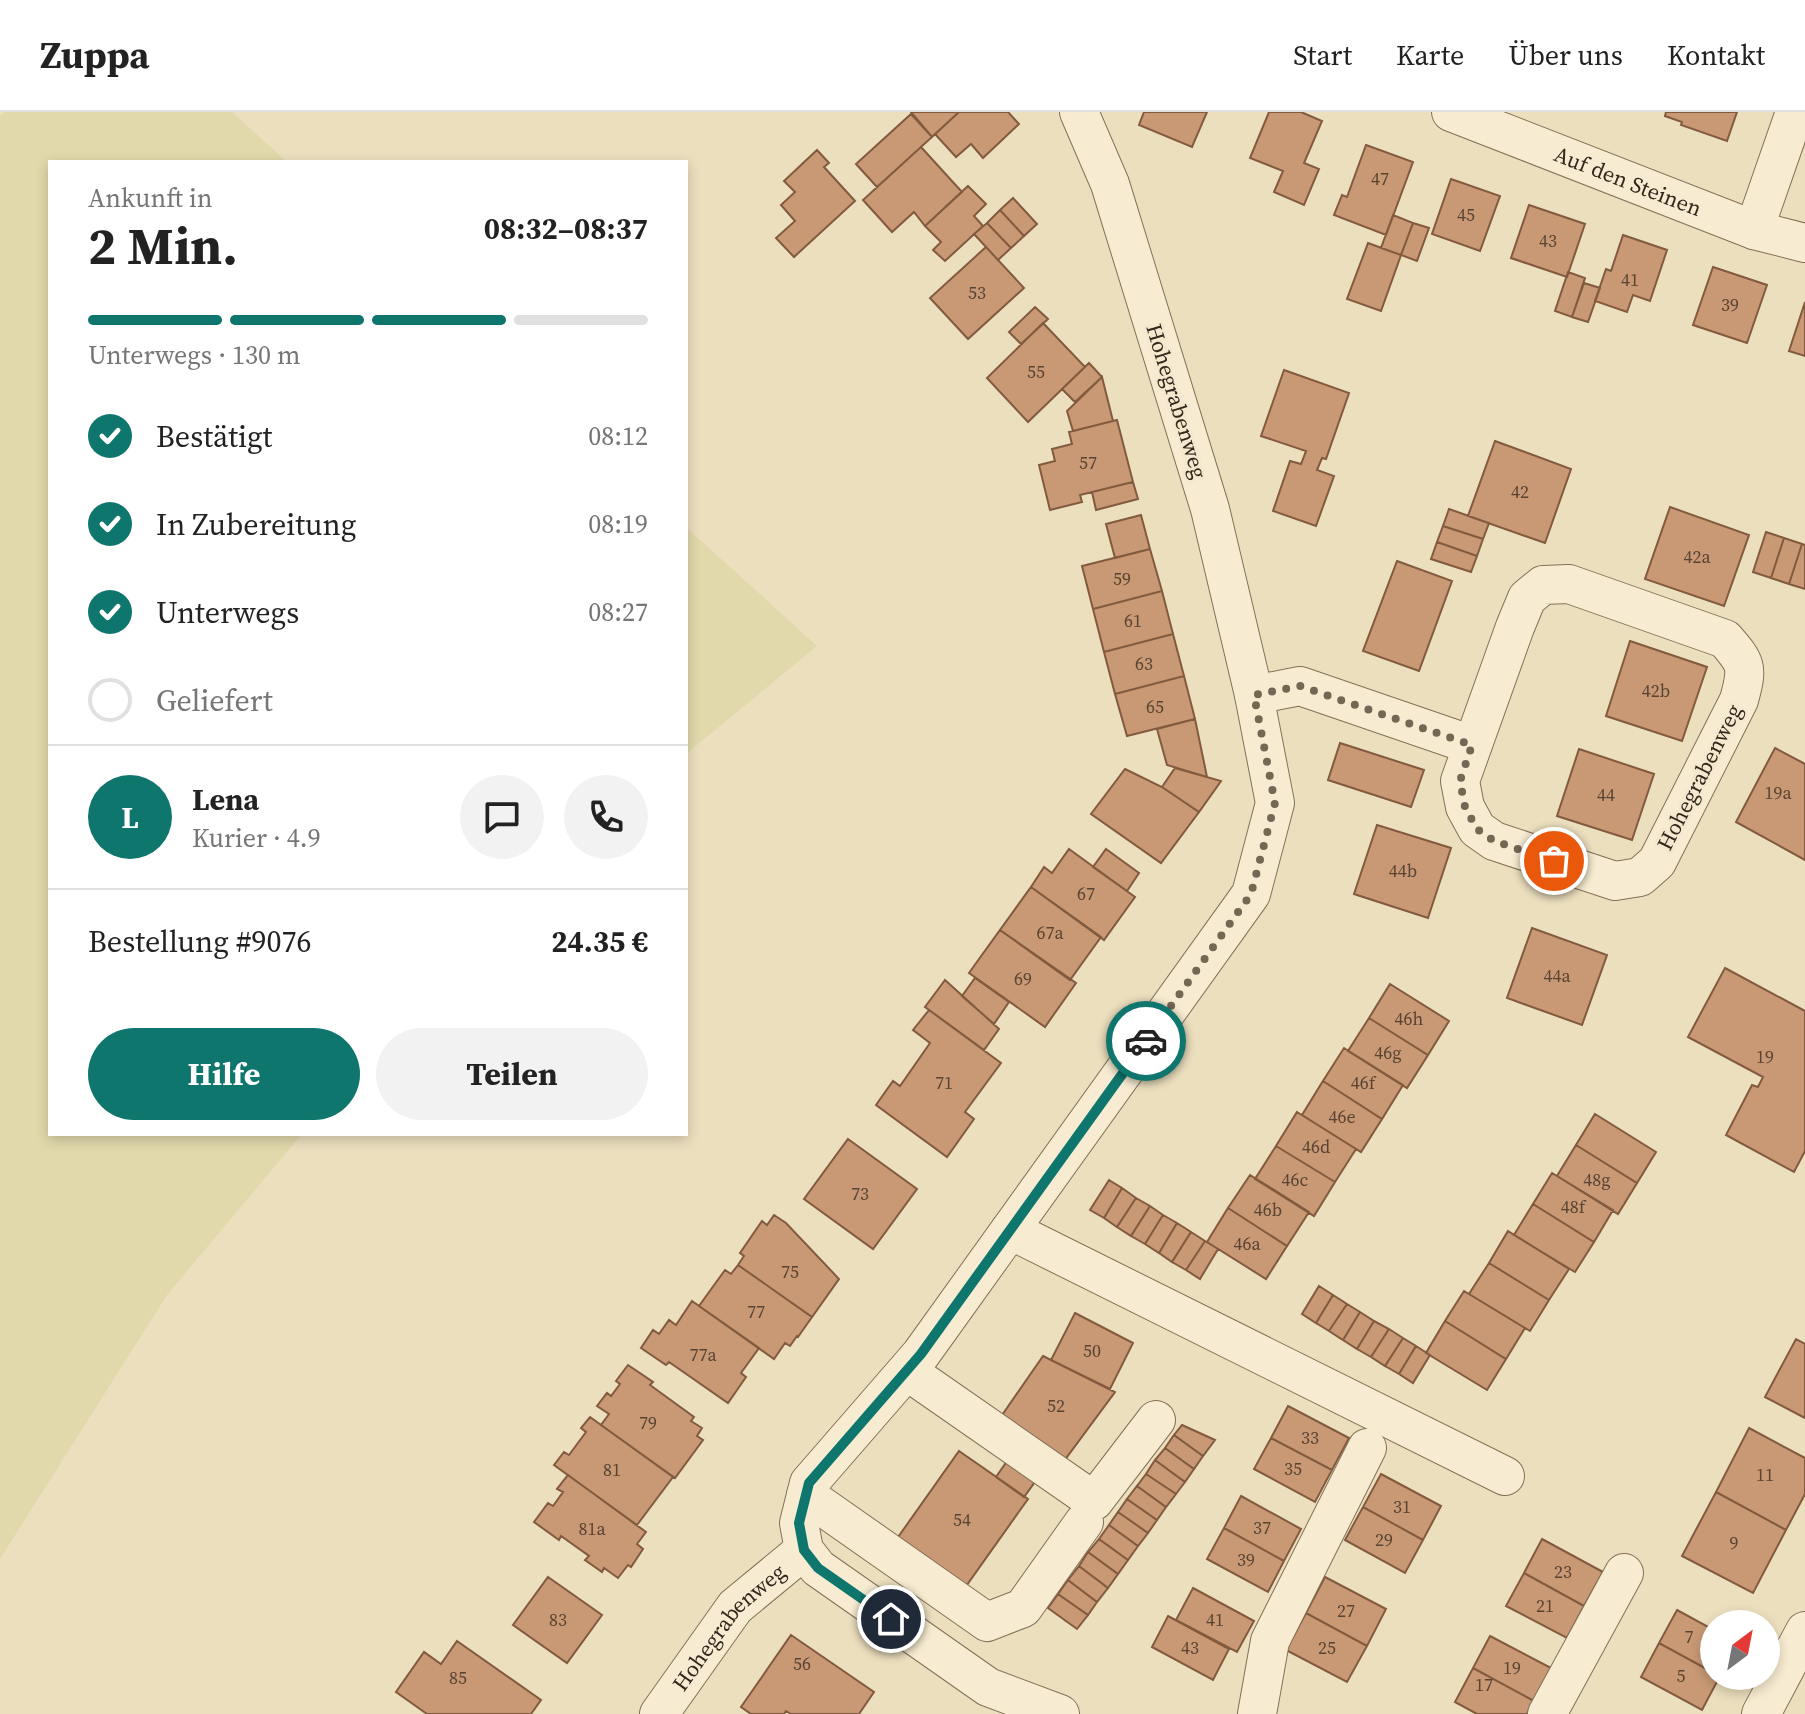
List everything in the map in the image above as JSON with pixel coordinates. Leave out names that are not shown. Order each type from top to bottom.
[{"type":"street","name":"Hohegrabenweg","points":[[659,1714],[735,1607],[804,1550],[799,1523],[809,1483],[907,1371],[1251,894],[1275,803],[1254,695],[1210,509],[1110,184],[1079,112]]},
{"type":"street","name":"Auf den Steinen","points":[[1451,112],[1754,230],[1805,243]]},
{"type":"street","points":[[1754,230],[1795,112]]},
{"type":"street","name":"Hohegrabenweg","points":[[1569,584],[1725,639],[1741,658],[1746,676],[1739,700],[1657,862],[1640,877],[1615,881],[1494,841],[1477,829],[1465,807],[1460,781],[1472,745],[1527,598],[1543,585],[1569,584]]},
{"type":"street","points":[[1254,695],[1300,686],[1472,745]]},
{"type":"street","points":[[1010,1230],[1505,1476]]},
{"type":"street","points":[[907,1371],[1094,1501],[1156,1420]]},
{"type":"street","points":[[1257,1714],[1270,1641],[1367,1448]]},
{"type":"street","points":[[806,1495],[987,1622],[1023,1608],[1084,1522]]},
{"type":"street","points":[[804,1550],[818,1568],[988,1687],[1060,1714]]},
{"type":"street","points":[[1547,1714],[1624,1573]]},
{"type":"street","points":[[1761,1714],[1805,1631]]},
{"type":"shaded area","points":[[5,112],[232,112],[285,160],[48,160],[48,1136],[300,1136],[167,1295],[0,1559],[0,116]]},
{"type":"shaded area","points":[[688,529],[817,646],[688,752]]},
{"type":"building","points":[[911,112],[959,112],[932,137]]},
{"type":"building","points":[[959,112],[1008,112],[1019,124],[983,158],[971,144],[956,157],[935,134]]},
{"type":"building","points":[[1144,112],[1207,112],[1192,147],[1139,125]]},
{"type":"building","points":[[1269,112],[1301,112],[1322,121],[1304,163],[1319,169],[1304,205],[1274,192],[1283,171],[1250,158]]},
{"type":"building","points":[[1666,112],[1737,112],[1727,141],[1681,125],[1682,122],[1665,116]]},
{"type":"building","points":[[911,114],[932,137],[877,187],[856,164]]},
{"type":"building","points":[[1366,145],[1413,162],[1386,235],[1334,215],[1342,195],[1347,197]]},
{"type":"building","points":[[921,147],[962,192],[925,226],[914,212],[892,232],[863,200]]},
{"type":"building","points":[[817,150],[829,163],[824,167],[855,201],[794,257],[776,238],[795,221],[781,205],[795,192],[784,181]]},
{"type":"building","points":[[1451,179],[1500,196],[1480,251],[1432,234]]},
{"type":"building","points":[[968,186],[986,204],[974,216],[983,226],[945,261],[933,250],[941,242],[925,226]]},
{"type":"building","points":[[1013,198],[1037,224],[1024,236],[1000,210]]},
{"type":"building","points":[[1529,205],[1585,224],[1567,277],[1511,258]]},
{"type":"building","points":[[1000,210],[1024,236],[1011,248],[987,223]]},
{"type":"building","points":[[1393,215],[1413,223],[1401,255],[1381,248]]},
{"type":"building","points":[[987,223],[1011,248],[998,260],[974,234]]},
{"type":"building","points":[[1413,223],[1429,228],[1417,261],[1401,255]]},
{"type":"building","points":[[1623,235],[1667,250],[1650,301],[1633,295],[1627,312],[1595,301],[1606,269],[1611,271]]},
{"type":"building","points":[[1368,243],[1401,255],[1381,311],[1347,299]]},
{"type":"building","points":[[986,247],[1024,288],[968,339],[930,298]]},
{"type":"building","points":[[1713,267],[1767,285],[1747,343],[1693,325]]},
{"type":"building","points":[[1568,272],[1585,278],[1572,317],[1555,311]]},
{"type":"building","points":[[1584,283],[1600,288],[1588,322],[1572,317]]},
{"type":"building","points":[[1805,302],[1805,356],[1789,351]]},
{"type":"building","points":[[1035,307],[1048,319],[1021,344],[1009,332]]},
{"type":"building","points":[[1043,323],[1085,367],[1028,422],[987,378]]},
{"type":"building","points":[[1089,363],[1102,377],[1075,402],[1062,389]]},
{"type":"building","points":[[1284,370],[1349,393],[1326,459],[1322,458],[1317,470],[1334,476],[1316,526],[1273,511],[1290,461],[1301,464],[1306,451],[1261,436]]},
{"type":"building","points":[[1102,377],[1113,421],[1073,431],[1067,411]]},
{"type":"building","points":[[1117,420],[1133,482],[1080,495],[1082,502],[1050,510],[1039,465],[1055,461],[1052,449],[1072,444],[1069,432]]},
{"type":"building","points":[[1495,441],[1571,469],[1545,543],[1468,516]]},
{"type":"building","points":[[1133,482],[1138,499],[1096,510],[1092,492]]},
{"type":"building","points":[[1670,507],[1749,535],[1724,606],[1645,579]]},
{"type":"building","points":[[1449,509],[1489,523],[1483,539],[1443,526]]},
{"type":"building","points":[[1141,515],[1150,549],[1115,558],[1106,524]]},
{"type":"building","points":[[1443,526],[1483,539],[1477,556],[1437,542]]},
{"type":"building","points":[[1766,532],[1784,538],[1771,578],[1753,572]]},
{"type":"building","points":[[1784,538],[1802,544],[1789,584],[1771,578]]},
{"type":"building","points":[[1437,542],[1477,556],[1471,572],[1431,559]]},
{"type":"building","points":[[1802,544],[1805,545],[1805,589],[1789,584]]},
{"type":"building","points":[[1150,549],[1162,591],[1093,609],[1082,566]]},
{"type":"building","points":[[1397,561],[1452,581],[1419,671],[1363,651]]},
{"type":"building","points":[[1162,591],[1173,634],[1104,652],[1093,609]]},
{"type":"building","points":[[1173,634],[1184,676],[1115,694],[1104,652]]},
{"type":"building","points":[[1630,641],[1707,667],[1682,741],[1606,716]]},
{"type":"building","points":[[1184,676],[1195,719],[1127,736],[1115,694]]},
{"type":"building","points":[[1195,719],[1207,777],[1167,765],[1157,729]]},
{"type":"building","points":[[1340,743],[1424,770],[1411,807],[1328,780]]},
{"type":"building","points":[[1775,748],[1805,764],[1805,860],[1736,822]]},
{"type":"building","points":[[1579,749],[1654,774],[1632,840],[1557,816]]},
{"type":"building","points":[[1175,768],[1221,781],[1199,812],[1162,787]]},
{"type":"building","points":[[1125,769],[1162,787],[1199,812],[1161,863],[1091,814]]},
{"type":"building","points":[[1377,825],[1451,848],[1428,918],[1354,894]]},
{"type":"building","points":[[1069,849],[1135,897],[1104,940],[1031,887],[1044,867],[1052,873]]},
{"type":"building","points":[[1106,849],[1139,873],[1127,891],[1093,867]]},
{"type":"building","points":[[1031,887],[1101,937],[1070,980],[1000,930]]},
{"type":"building","points":[[1532,928],[1607,955],[1582,1025],[1507,998]]},
{"type":"building","points":[[1000,930],[1076,983],[1045,1027],[969,973]]},
{"type":"building","points":[[1725,968],[1805,1011],[1805,1151],[1794,1172],[1726,1135],[1752,1085],[1758,1087],[1763,1077],[1688,1037]]},
{"type":"building","points":[[975,978],[1009,1002],[994,1024],[962,996]]},
{"type":"building","points":[[945,980],[999,1029],[984,1050],[925,1007]]},
{"type":"building","points":[[1390,984],[1449,1021],[1428,1055],[1369,1018]]},
{"type":"building","points":[[929,1010],[1001,1063],[965,1112],[974,1119],[947,1157],[876,1105],[893,1081],[900,1086],[930,1043],[913,1030]]},
{"type":"building","points":[[1369,1018],[1428,1055],[1407,1088],[1348,1051]]},
{"type":"building","points":[[1344,1048],[1403,1085],[1382,1119],[1323,1081]]},
{"type":"building","points":[[1323,1081],[1382,1119],[1361,1152],[1302,1115]]},
{"type":"building","points":[[1297,1112],[1356,1149],[1335,1182],[1276,1146]]},
{"type":"building","points":[[1595,1114],[1656,1152],[1637,1183],[1576,1145]]},
{"type":"building","points":[[848,1139],[917,1189],[873,1249],[804,1199]]},
{"type":"building","points":[[1576,1145],[1637,1183],[1618,1214],[1557,1176]]},
{"type":"building","points":[[1276,1146],[1335,1182],[1314,1216],[1255,1179]]},
{"type":"building","points":[[1552,1173],[1613,1210],[1594,1242],[1533,1204]]},
{"type":"building","points":[[1250,1175],[1309,1212],[1287,1246],[1228,1208]]},
{"type":"building","points":[[1109,1180],[1122,1188],[1104,1218],[1090,1210]]},
{"type":"building","points":[[1122,1188],[1136,1198],[1117,1227],[1104,1218]]},
{"type":"building","points":[[1136,1198],[1150,1206],[1131,1236],[1117,1227]]},
{"type":"building","points":[[1533,1204],[1594,1242],[1575,1272],[1514,1235]]},
{"type":"building","points":[[1150,1206],[1163,1215],[1145,1244],[1131,1236]]},
{"type":"building","points":[[1228,1208],[1287,1246],[1266,1279],[1207,1242]]},
{"type":"building","points":[[774,1215],[786,1223],[839,1279],[812,1317],[738,1265],[744,1256],[740,1253],[762,1221],[767,1225]]},
{"type":"building","points":[[1163,1215],[1177,1223],[1159,1253],[1145,1244]]},
{"type":"building","points":[[1177,1223],[1191,1232],[1172,1262],[1159,1253]]},
{"type":"building","points":[[1508,1231],[1569,1269],[1549,1300],[1489,1263]]},
{"type":"building","points":[[1191,1232],[1205,1241],[1186,1270],[1172,1262]]},
{"type":"building","points":[[1205,1241],[1218,1249],[1200,1279],[1186,1270]]},
{"type":"building","points":[[1489,1263],[1549,1300],[1530,1331],[1469,1294]]},
{"type":"building","points":[[738,1265],[812,1317],[790,1346],[785,1343],[774,1359],[699,1306],[725,1270],[731,1274]]},
{"type":"building","points":[[1319,1286],[1333,1295],[1316,1323],[1302,1314]]},
{"type":"building","points":[[1464,1291],[1525,1328],[1506,1359],[1445,1321]]},
{"type":"building","points":[[1333,1295],[1347,1304],[1329,1331],[1316,1323]]},
{"type":"building","points":[[692,1301],[759,1348],[741,1373],[746,1377],[728,1403],[669,1362],[666,1365],[641,1348],[653,1330],[659,1334],[669,1320],[676,1325]]},
{"type":"building","points":[[1347,1304],[1360,1312],[1343,1340],[1329,1331]]},
{"type":"building","points":[[1360,1312],[1374,1321],[1357,1349],[1343,1340]]},
{"type":"building","points":[[1075,1313],[1133,1343],[1110,1389],[1051,1360]]},
{"type":"building","points":[[1374,1321],[1389,1329],[1371,1357],[1357,1349]]},
{"type":"building","points":[[1445,1321],[1506,1359],[1487,1390],[1426,1353]]},
{"type":"building","points":[[1389,1329],[1403,1338],[1385,1366],[1371,1357]]},
{"type":"building","points":[[1403,1338],[1416,1346],[1399,1374],[1385,1366]]},
{"type":"building","points":[[1796,1339],[1805,1344],[1805,1418],[1765,1397]]},
{"type":"building","points":[[1416,1346],[1430,1355],[1413,1383],[1399,1374]]},
{"type":"building","points":[[1043,1356],[1115,1392],[1061,1465],[998,1421]]},
{"type":"building","points":[[628,1365],[653,1382],[650,1385],[694,1417],[691,1421],[702,1428],[697,1436],[703,1440],[675,1478],[601,1425],[609,1414],[597,1406],[607,1393],[611,1396],[620,1384],[616,1381]]},
{"type":"building","points":[[1288,1406],[1349,1438],[1332,1470],[1271,1438]]},
{"type":"building","points":[[590,1417],[673,1477],[637,1525],[554,1465],[564,1452],[569,1455],[586,1432],[581,1428]]},
{"type":"building","points":[[1182,1425],[1215,1440],[1203,1456],[1174,1435]]},
{"type":"building","points":[[1749,1428],[1805,1458],[1805,1494],[1786,1530],[1716,1492]]},
{"type":"building","points":[[1174,1435],[1203,1456],[1194,1469],[1165,1448]]},
{"type":"building","points":[[1271,1438],[1332,1470],[1315,1502],[1254,1469]]},
{"type":"building","points":[[1165,1448],[1194,1469],[1185,1482],[1155,1460]]},
{"type":"building","points":[[959,1451],[1028,1499],[964,1589],[896,1540]]},
{"type":"building","points":[[1012,1454],[1040,1475],[1024,1497],[996,1477]]},
{"type":"building","points":[[1155,1460],[1185,1482],[1176,1494],[1146,1474]]},
{"type":"building","points":[[1146,1474],[1176,1494],[1166,1507],[1137,1486]]},
{"type":"building","points":[[1381,1474],[1441,1506],[1423,1540],[1363,1507]]},
{"type":"building","points":[[568,1475],[646,1532],[637,1544],[643,1549],[631,1567],[628,1565],[618,1578],[604,1568],[602,1572],[585,1560],[589,1556],[534,1522],[548,1503],[553,1506],[563,1492],[557,1489]]},
{"type":"building","points":[[1137,1486],[1166,1507],[1157,1520],[1127,1499]]},
{"type":"building","points":[[1716,1492],[1786,1530],[1753,1593],[1682,1556]]},
{"type":"building","points":[[1241,1496],[1301,1529],[1284,1561],[1224,1528]]},
{"type":"building","points":[[1127,1499],[1157,1520],[1148,1533],[1118,1512]]},
{"type":"building","points":[[1363,1507],[1423,1540],[1405,1573],[1345,1540]]},
{"type":"building","points":[[1118,1512],[1148,1533],[1138,1546],[1109,1525]]},
{"type":"building","points":[[1109,1525],[1138,1546],[1128,1560],[1099,1539]]},
{"type":"building","points":[[1224,1528],[1284,1561],[1268,1592],[1207,1559]]},
{"type":"building","points":[[1099,1539],[1128,1560],[1118,1574],[1088,1552]]},
{"type":"building","points":[[1542,1539],[1603,1572],[1584,1606],[1524,1573]]},
{"type":"building","points":[[1088,1552],[1118,1574],[1108,1588],[1079,1566]]},
{"type":"building","points":[[1079,1566],[1108,1588],[1097,1602],[1068,1580]]},
{"type":"building","points":[[1524,1573],[1584,1606],[1567,1638],[1506,1606]]},
{"type":"building","points":[[548,1577],[602,1615],[567,1663],[513,1625]]},
{"type":"building","points":[[1325,1577],[1386,1609],[1367,1646],[1306,1613]]},
{"type":"building","points":[[1068,1580],[1097,1602],[1088,1615],[1058,1594]]},
{"type":"building","points":[[1193,1588],[1254,1621],[1237,1652],[1176,1620]]},
{"type":"building","points":[[1058,1594],[1088,1615],[1077,1629],[1048,1608]]},
{"type":"building","points":[[1677,1610],[1700,1622],[1700,1665],[1659,1643]]},
{"type":"building","points":[[1306,1613],[1367,1646],[1347,1682],[1286,1650]]},
{"type":"building","points":[[1168,1616],[1229,1649],[1213,1680],[1152,1647]]},
{"type":"building","points":[[791,1635],[874,1692],[859,1714],[791,1714],[786,1711],[784,1714],[751,1714],[741,1707]]},
{"type":"building","points":[[1490,1636],[1551,1668],[1534,1701],[1473,1668]]},
{"type":"building","points":[[457,1641],[541,1700],[531,1714],[427,1714],[396,1692],[424,1652],[441,1664]]},
{"type":"building","points":[[1659,1643],[1700,1665],[1700,1690],[1713,1690],[1702,1710],[1641,1677]]},
{"type":"building","points":[[1473,1668],[1534,1701],[1527,1714],[1477,1714],[1455,1702]]},
{"type":"way so far","points":[[1146,1041],[1251,894],[1275,803],[1254,695],[1300,686],[1472,745],[1460,781],[1465,807],[1477,829],[1494,841],[1554,861]]},
{"type":"route","points":[[891,1619],[818,1568],[804,1550],[799,1523],[809,1483],[921,1354],[1146,1041]]}]
